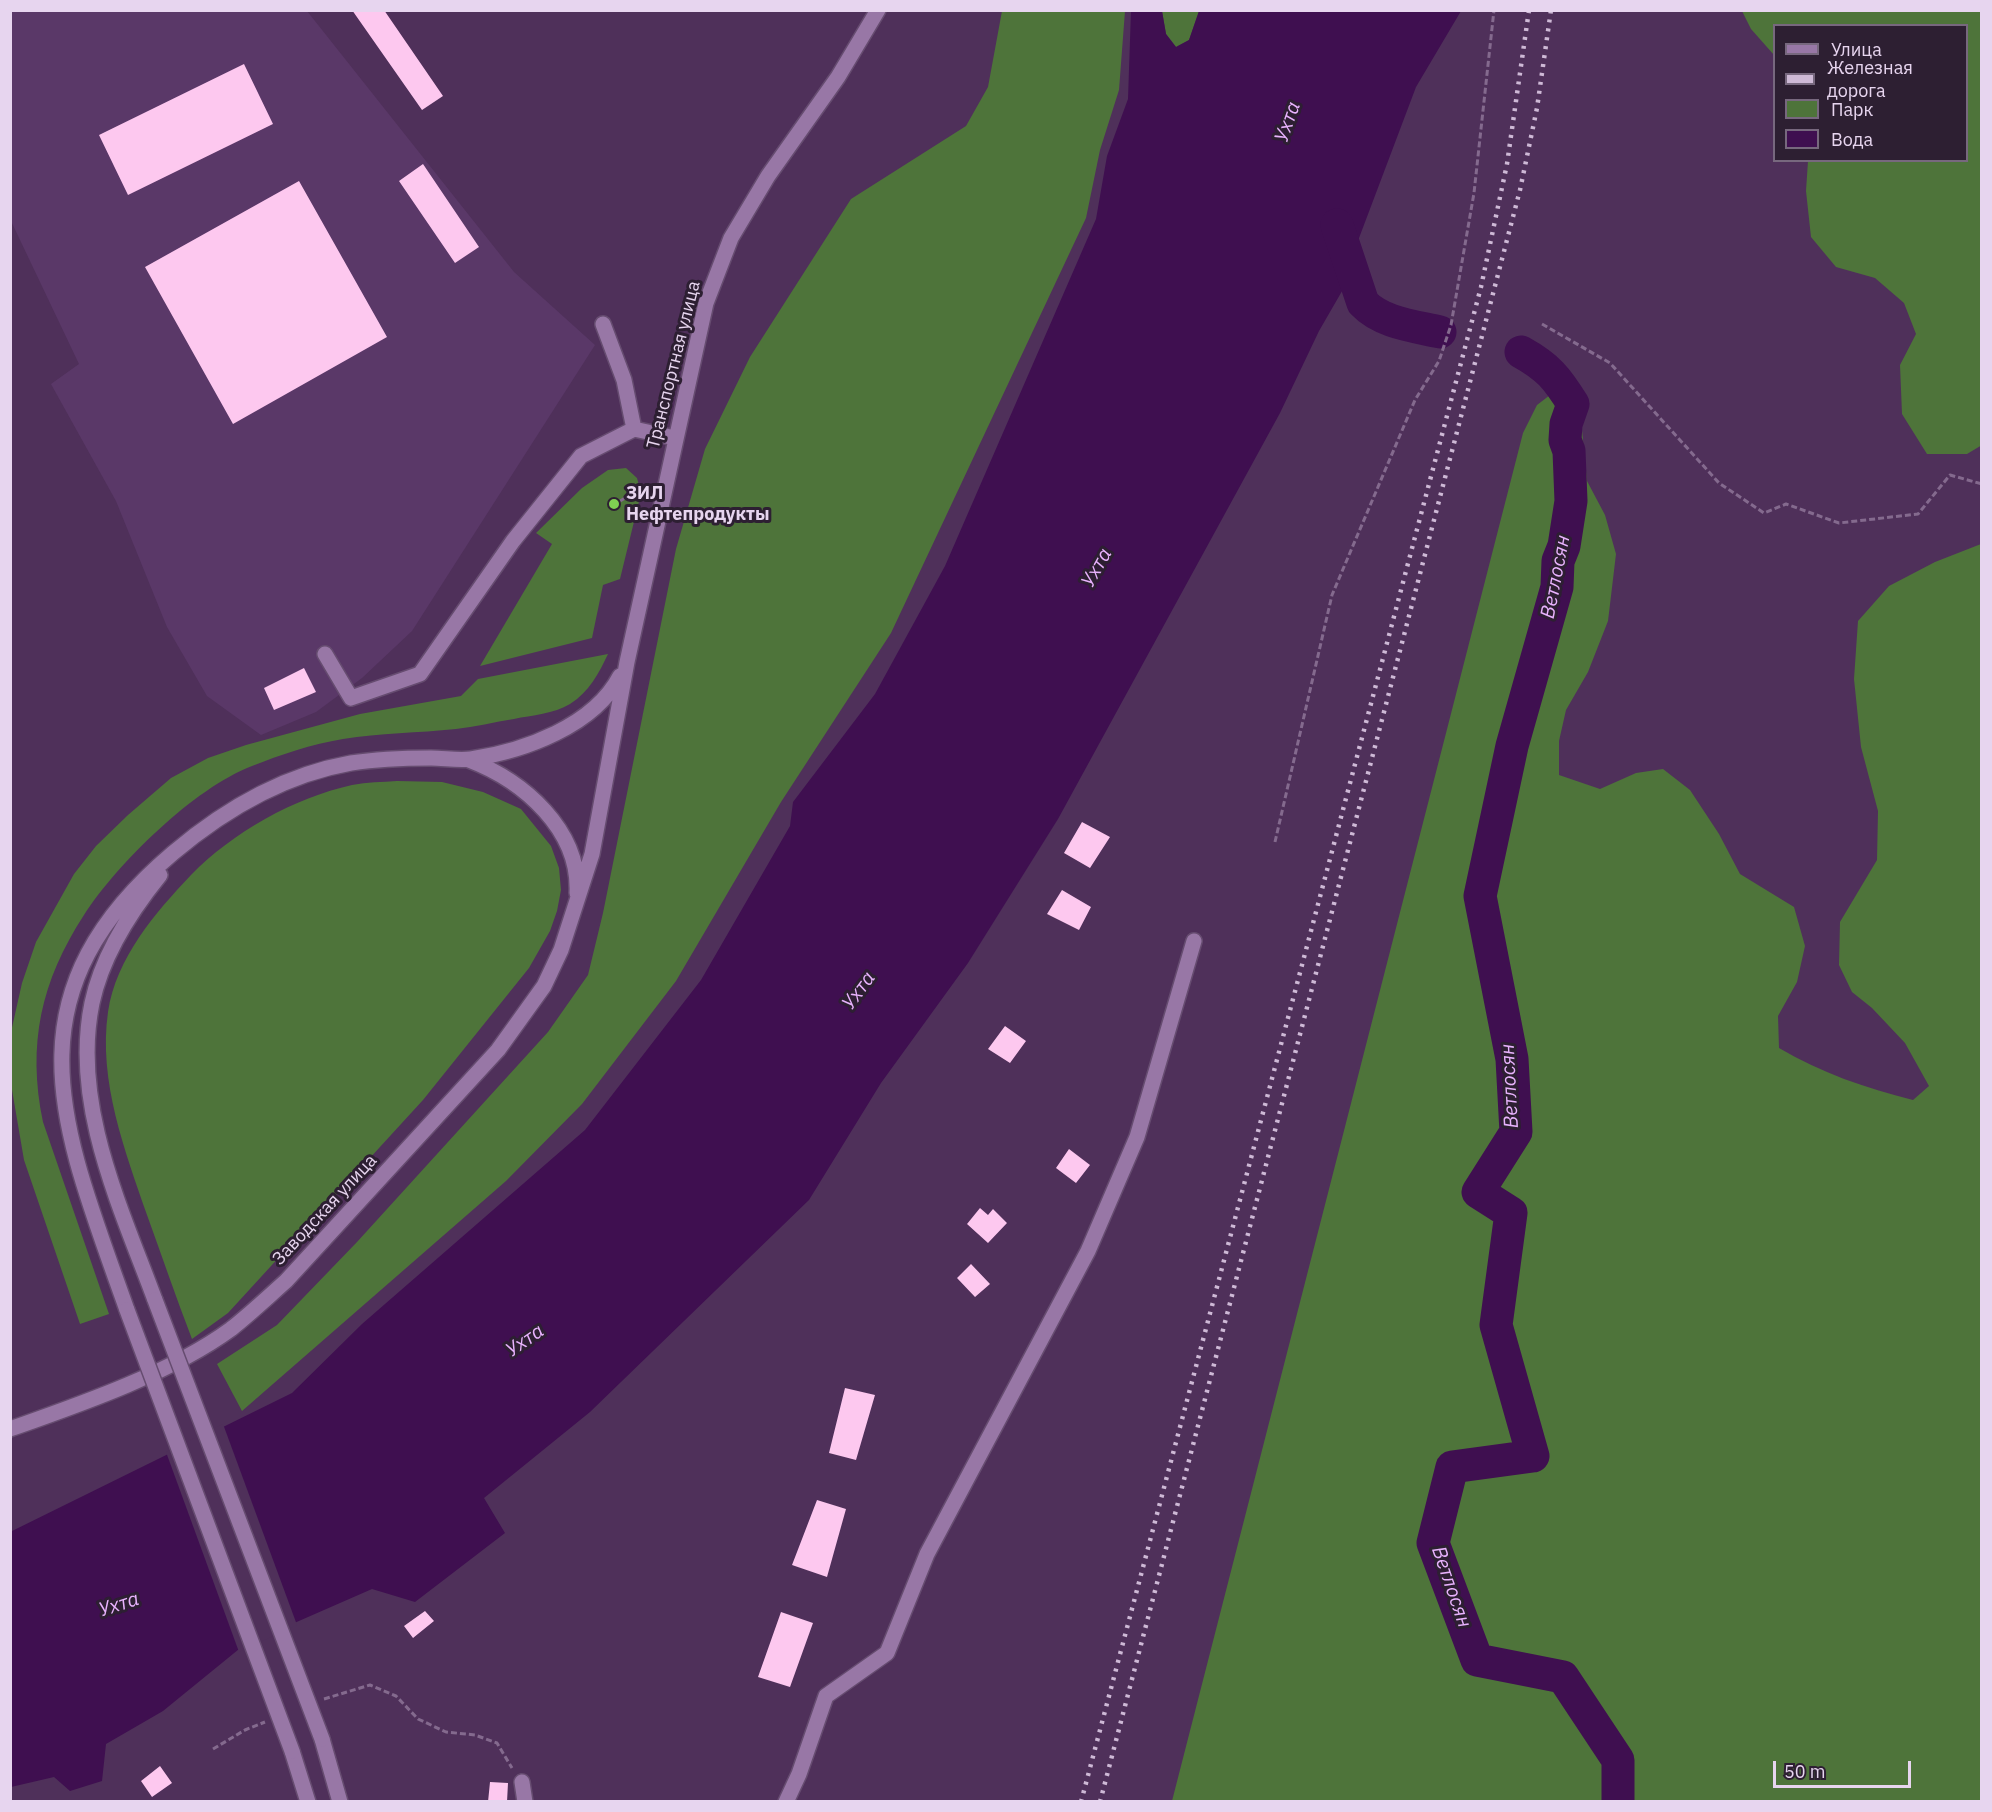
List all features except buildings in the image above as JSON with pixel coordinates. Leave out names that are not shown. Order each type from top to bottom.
[{"type":"street","name":"Транспортная улица","points":[[575,913],[592,855],[627,662],[706,303],[731,238],[768,176],[838,77],[878,10]]},
{"type":"street","points":[[603,324],[624,380],[633,429]]},
{"type":"street","points":[[325,654],[351,698],[420,674],[513,541],[581,456],[633,429],[675,438]]},
{"type":"street","points":[[308,1802],[292,1751],[87,1198],[72,1140],[61,1077],[63,1026],[82,966],[114,912],[158,866],[201,831],[254,796],[312,772],[351,763],[391,759],[469,760],[526,745],[590,712],[608,695],[627,662]]},
{"type":"street","points":[[469,760],[491,769],[521,789],[557,827],[574,862],[577,889],[575,913]]},
{"type":"street","points":[[201,831],[170,862],[128,920],[107,960],[96,988],[90,1018],[89,1079],[99,1136],[115,1190],[322,1740],[340,1802]]},
{"type":"street","name":"Заводская улица","points":[[10,1429],[164,1367],[230,1330],[286,1281],[498,1050],[544,986],[575,913]]},
{"type":"street","points":[[786,1802],[799,1774],[826,1696],[887,1653],[927,1554],[1088,1251],[1137,1137],[1194,941]]},
{"type":"street","points":[[522,1782],[525,1802]]},
{"type":"path","points":[[1275,842],[1332,595],[1415,400],[1444,350],[1463,268],[1494,10]]},
{"type":"path","points":[[1542,324],[1610,363],[1719,483],[1764,513],[1786,504],[1839,523],[1918,514],[1950,475],[1982,484]]},
{"type":"path","points":[[620,501],[640,489]]},
{"type":"path","points":[[316,1702],[347,1690],[370,1685],[396,1695],[418,1719],[446,1732],[475,1735],[497,1743],[522,1782]]},
{"type":"path","points":[[213,1749],[245,1730],[275,1718]]},
{"type":"shaded area","points":[[11,11],[307,11],[514,272],[595,345],[412,631],[362,678],[316,712],[261,735],[207,696],[167,627],[116,501],[51,384],[79,364],[11,221]]},
{"type":"green space","points":[[1002,11],[1125,11],[1119,90],[1100,150],[1086,218],[891,633],[781,802],[676,981],[582,1104],[506,1181],[242,1411],[217,1364],[277,1325],[357,1242],[548,1032],[588,975],[603,913],[676,549],[705,449],[750,357],[851,199],[966,126],[988,87]]},
{"type":"green space","points":[[1162,11],[1199,11],[1189,40],[1176,47],[1166,34]]},
{"type":"green space","points":[[1742,11],[1981,11],[1982,445],[1967,454],[1927,454],[1902,414],[1900,365],[1916,334],[1904,303],[1875,278],[1836,267],[1811,237],[1806,191],[1808,162],[1968,162],[1968,24],[1773,24],[1773,54],[1751,29]]},
{"type":"green space","points":[[1554,392],[1579,400],[1587,481],[1605,515],[1616,554],[1608,621],[1588,672],[1566,710],[1559,741],[1559,775],[1600,789],[1636,773],[1663,769],[1690,790],[1719,834],[1740,874],[1794,907],[1805,946],[1797,982],[1778,1016],[1779,1048],[1844,1079],[1913,1100],[1929,1086],[1905,1043],[1872,1008],[1852,992],[1839,965],[1840,922],[1877,860],[1878,811],[1861,747],[1854,679],[1858,621],[1889,586],[1935,562],[1981,544],[1981,1801],[1172,1801],[1523,433],[1537,405]]},
{"type":"green space","points":[[626,468],[637,478],[641,493],[620,579],[603,585],[592,638],[480,666],[552,544],[536,533],[582,488],[608,470]]},
{"type":"green space","points":[[608,654],[597,675],[583,694],[557,710],[463,728],[371,735],[331,741],[252,766],[206,791],[182,809],[136,851],[98,895],[69,940],[57,964],[41,1014],[38,1040],[38,1093],[43,1122],[109,1314],[80,1324],[24,1160],[11,1084],[11,1032],[22,983],[36,942],[74,874],[96,846],[171,778],[208,758],[246,745],[360,714],[461,696],[478,679]]},
{"type":"green space","points":[[397,781],[442,782],[483,792],[521,809],[551,846],[559,868],[561,890],[550,931],[529,968],[423,1100],[228,1313],[192,1339],[130,1166],[110,1090],[106,1038],[112,992],[128,955],[151,921],[191,875],[226,845],[245,831],[308,798],[358,784]]},
{"type":"water","name":"Ухта","points":[[1131,11],[1162,11],[1166,34],[1176,47],[1189,40],[1199,11],[1461,11],[1416,87],[1356,246],[1349,279],[1319,331],[1280,413],[1058,819],[968,963],[881,1083],[809,1200],[590,1412],[484,1498],[505,1533],[415,1602],[372,1589],[244,1645],[163,1711],[106,1744],[102,1781],[70,1791],[54,1777],[11,1787],[10,1532],[292,1393],[362,1324],[585,1130],[701,980],[790,826],[793,802],[875,694],[945,566],[1096,219],[1107,156],[1128,99]]},
{"type":"pier","points":[[223,1424],[297,1625],[239,1652],[166,1452]]},
{"type":"waterway","name":"Ветлосян","points":[[1337,225],[1363,303],[1379,315],[1389,319],[1440,332]]},
{"type":"waterway","name":"Ветлосян","points":[[1521,352],[1551,374],[1573,404],[1566,424],[1565,440],[1569,451],[1571,501],[1564,546],[1558,561],[1557,587],[1512,746],[1480,896],[1512,1059],[1516,1132],[1478,1192],[1511,1213],[1496,1325],[1533,1456],[1452,1467],[1433,1543],[1477,1660],[1563,1677],[1618,1760],[1618,1802]]},
{"type":"railway","points":[[1081,1802],[1481,287],[1507,164],[1529,10]]},
{"type":"railway","points":[[1100,1802],[1520,190],[1537,108],[1551,10]]},
{"type":"place","name":"ЗИЛ Нефтепродукты","points":[[614,504]]}]
